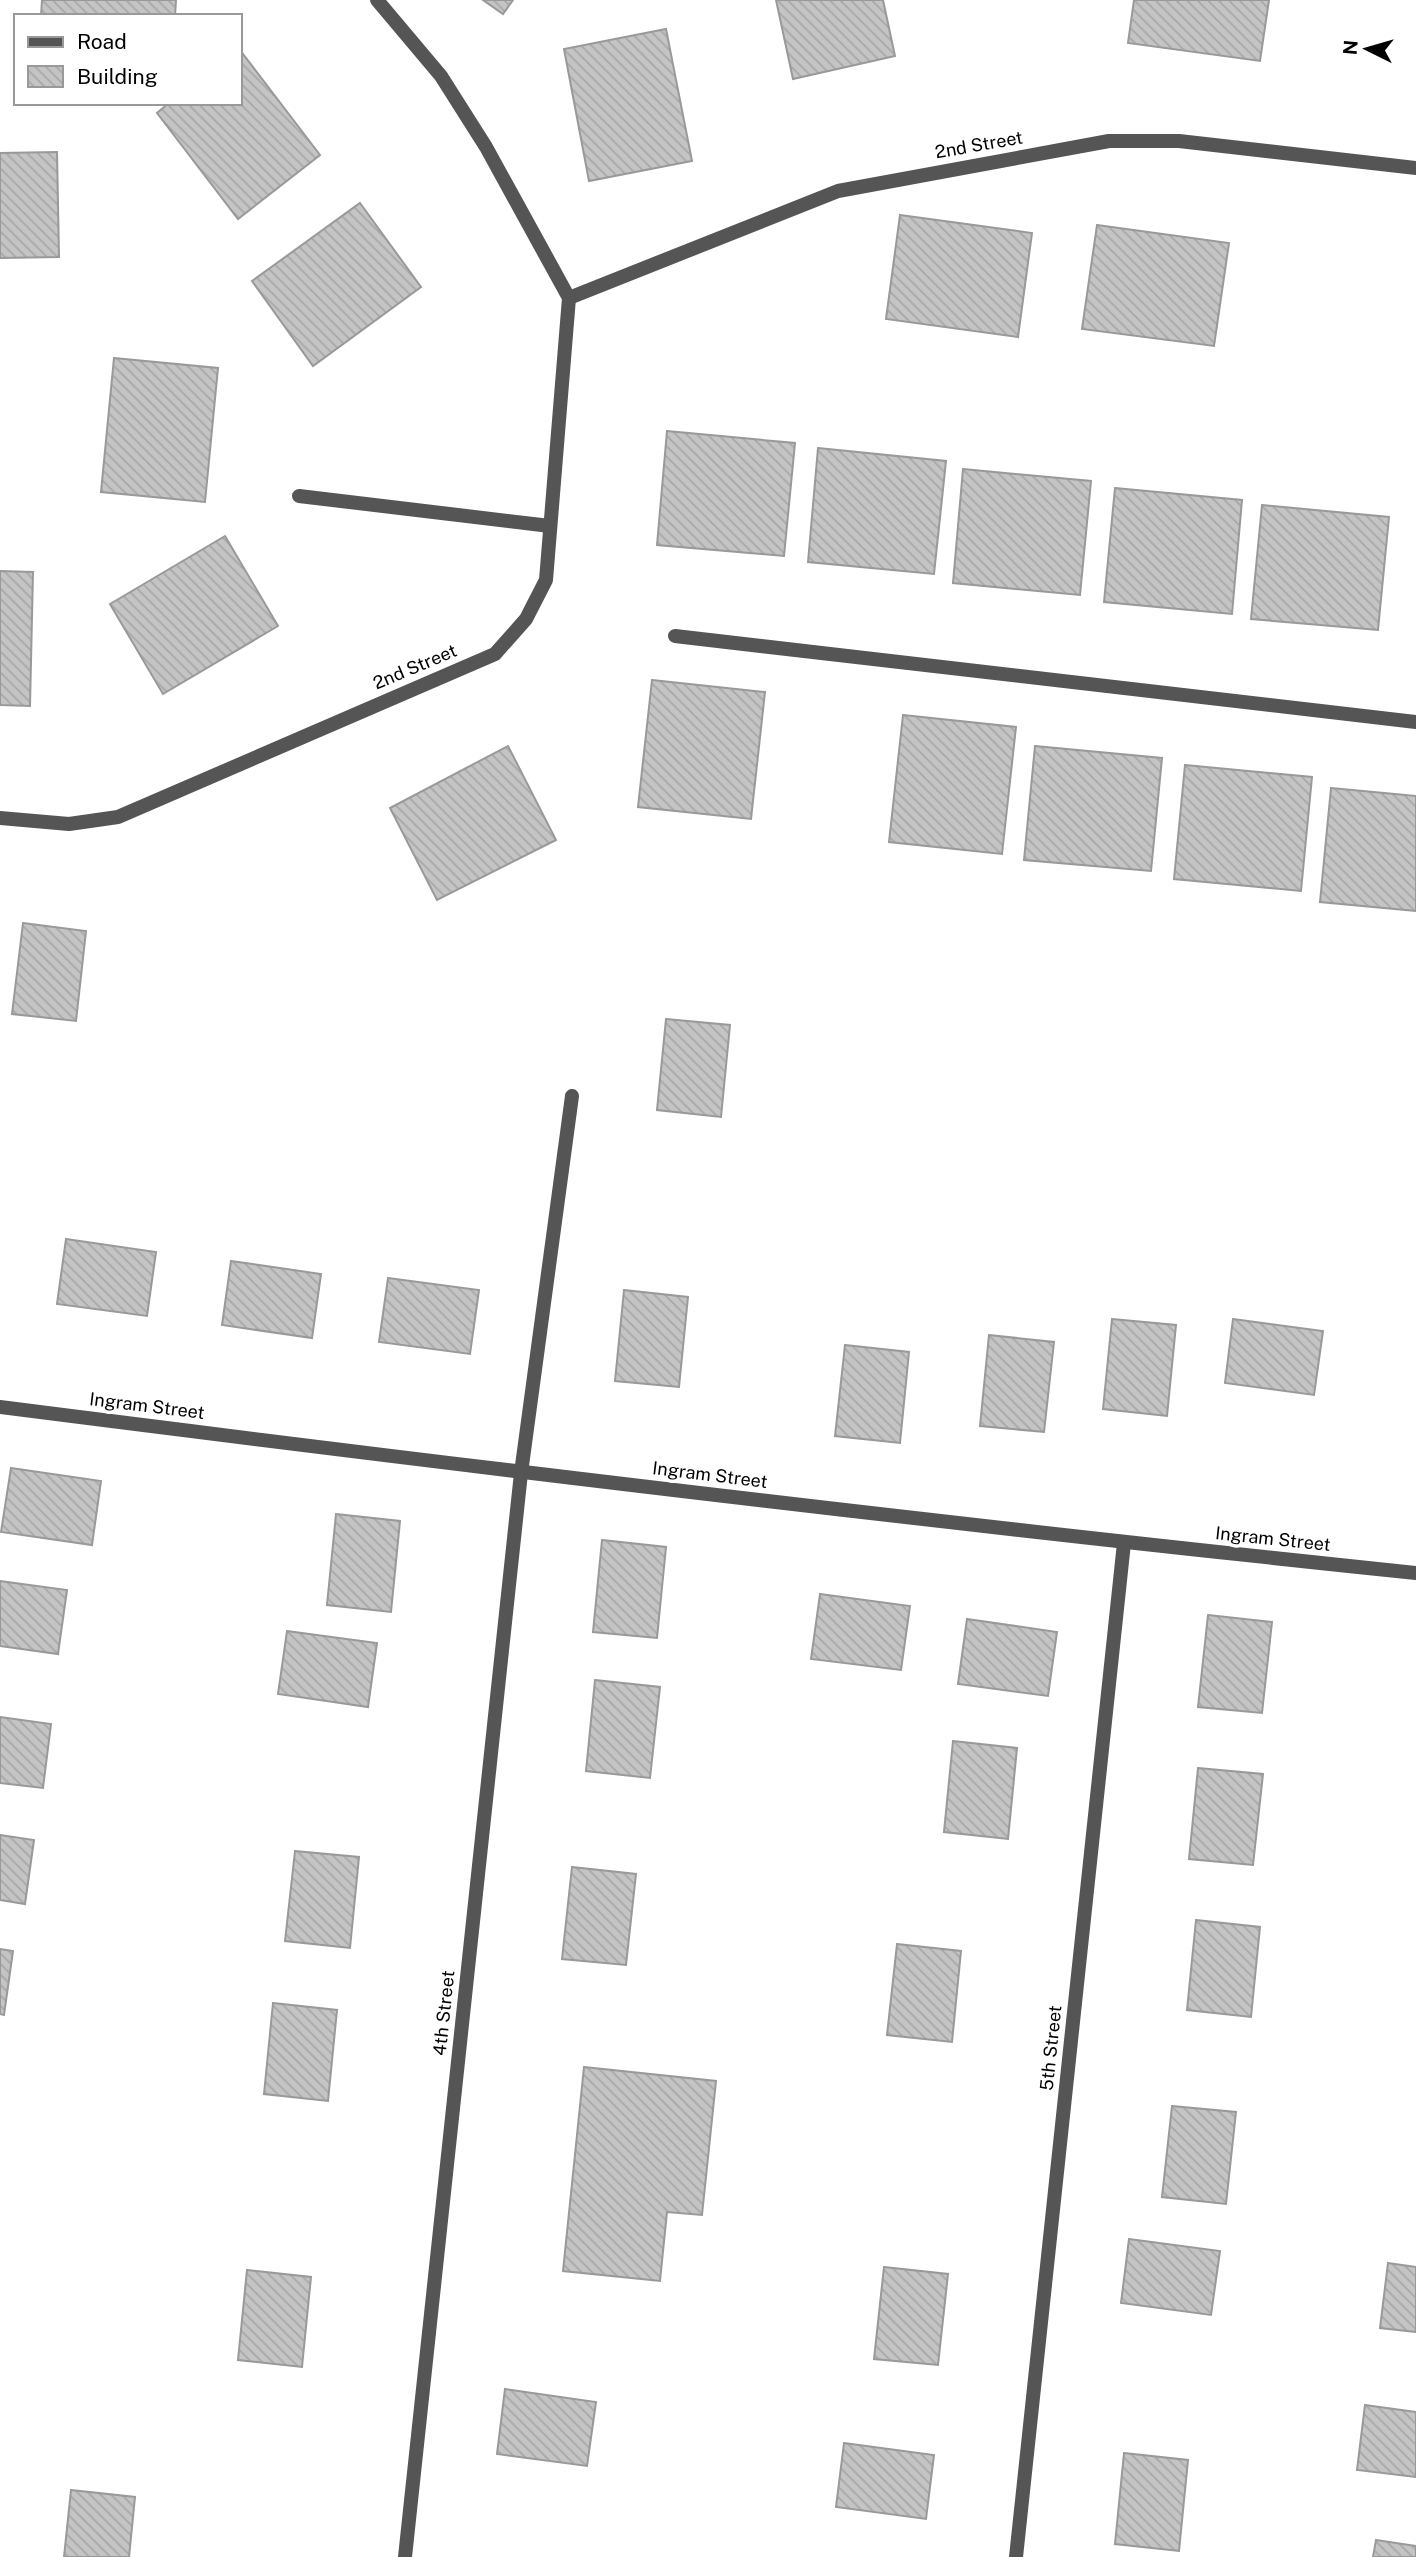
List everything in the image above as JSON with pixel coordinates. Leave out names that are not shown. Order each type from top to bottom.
[{"type":"street","points":[[377,0],[449,88],[486,146],[569,298]]},
{"type":"street","name":"2nd Street","points":[[0,818],[69,824],[118,817],[495,654],[526,619],[546,580],[569,298],[838,191],[1109,141],[1179,141],[1416,168]]},
{"type":"street","points":[[299,496],[550,526]]},
{"type":"street","points":[[675,636],[1416,722]]},
{"type":"street","name":"4th Street","points":[[405,2557],[521,1473],[572,1096]]},
{"type":"street","name":"Ingram Street","points":[[0,1407],[521,1473],[1124,1543],[1416,1573]]},
{"type":"street","name":"5th Street","points":[[1016,2557],[1124,1543]]},
{"type":"building","points":[[42,0],[176,0],[175,14],[41,14]]},
{"type":"building","points":[[483,0],[513,0],[503,14]]},
{"type":"building","points":[[776,0],[883,0],[895,56],[793,79]]},
{"type":"building","points":[[1134,0],[1269,0],[1260,61],[1128,43]]},
{"type":"building","points":[[666,29],[692,161],[589,181],[564,49]]},
{"type":"building","points":[[242,53],[320,155],[238,219],[157,113],[167,105],[242,105]]},
{"type":"building","points":[[57,152],[59,257],[0,258],[0,153]]},
{"type":"building","points":[[360,203],[421,287],[313,366],[252,281]]},
{"type":"building","points":[[900,215],[1032,233],[1018,337],[886,319]]},
{"type":"building","points":[[1097,225],[1229,243],[1214,346],[1082,329]]},
{"type":"building","points":[[114,358],[218,368],[205,502],[101,492]]},
{"type":"building","points":[[667,431],[795,443],[784,556],[657,545]]},
{"type":"building","points":[[818,448],[946,461],[934,574],[808,562]]},
{"type":"building","points":[[963,469],[1091,481],[1080,595],[953,583]]},
{"type":"building","points":[[1115,488],[1242,500],[1232,614],[1104,602]]},
{"type":"building","points":[[1262,505],[1389,517],[1378,630],[1251,619]]},
{"type":"building","points":[[225,536],[278,626],[163,694],[110,604]]},
{"type":"building","points":[[0,571],[33,572],[30,706],[0,705]]},
{"type":"building","points":[[652,680],[765,692],[751,819],[638,807]]},
{"type":"building","points":[[903,715],[1016,727],[1002,854],[889,842]]},
{"type":"building","points":[[508,746],[556,840],[437,900],[390,808]]},
{"type":"building","points":[[1035,746],[1162,758],[1151,871],[1024,860]]},
{"type":"building","points":[[1185,765],[1312,777],[1301,891],[1174,879]]},
{"type":"building","points":[[1331,788],[1416,796],[1416,911],[1320,902]]},
{"type":"building","points":[[23,923],[86,931],[76,1021],[12,1014]]},
{"type":"building","points":[[666,1019],[730,1025],[721,1117],[657,1110]]},
{"type":"building","points":[[66,1239],[156,1252],[147,1316],[57,1304]]},
{"type":"building","points":[[231,1261],[321,1274],[312,1338],[222,1325]]},
{"type":"building","points":[[388,1278],[479,1290],[470,1354],[379,1342]]},
{"type":"building","points":[[624,1290],[688,1297],[679,1387],[615,1381]]},
{"type":"building","points":[[1112,1319],[1176,1325],[1167,1416],[1103,1409]]},
{"type":"building","points":[[1233,1319],[1323,1331],[1314,1395],[1225,1383]]},
{"type":"building","points":[[989,1335],[1054,1342],[1044,1432],[980,1426]]},
{"type":"building","points":[[845,1345],[909,1352],[900,1443],[835,1436]]},
{"type":"building","points":[[11,1468],[101,1481],[92,1545],[1,1532]]},
{"type":"building","points":[[336,1514],[400,1521],[391,1612],[327,1605]]},
{"type":"building","points":[[602,1540],[666,1547],[657,1638],[593,1632]]},
{"type":"building","points":[[0,1581],[67,1590],[58,1654],[0,1646]]},
{"type":"building","points":[[820,1594],[910,1606],[901,1670],[811,1659]]},
{"type":"building","points":[[1208,1615],[1272,1622],[1262,1713],[1198,1707]]},
{"type":"building","points":[[967,1619],[1057,1632],[1048,1696],[958,1684]]},
{"type":"building","points":[[287,1631],[377,1643],[368,1707],[278,1694]]},
{"type":"building","points":[[595,1680],[660,1687],[650,1778],[586,1771]]},
{"type":"building","points":[[0,1717],[51,1724],[43,1788],[0,1783]]},
{"type":"building","points":[[953,1741],[1017,1748],[1008,1839],[944,1832]]},
{"type":"building","points":[[1198,1768],[1263,1774],[1253,1865],[1189,1859]]},
{"type":"building","points":[[0,1835],[34,1840],[25,1904],[0,1900]]},
{"type":"building","points":[[295,1851],[359,1857],[350,1948],[285,1941]]},
{"type":"building","points":[[572,1867],[636,1874],[626,1965],[562,1959]]},
{"type":"building","points":[[1196,1920],[1260,1927],[1251,2017],[1187,2010]]},
{"type":"building","points":[[897,1944],[961,1951],[952,2042],[887,2035]]},
{"type":"building","points":[[0,1949],[13,1951],[4,2015],[0,2014]]},
{"type":"building","points":[[273,2003],[337,2010],[328,2101],[264,2094]]},
{"type":"building","points":[[584,2067],[716,2081],[702,2215],[667,2212],[660,2281],[563,2271]]},
{"type":"building","points":[[1172,2106],[1236,2112],[1226,2204],[1162,2197]]},
{"type":"building","points":[[1129,2239],[1220,2251],[1211,2315],[1121,2303]]},
{"type":"building","points":[[1388,2263],[1416,2267],[1416,2332],[1380,2328]]},
{"type":"building","points":[[884,2267],[948,2274],[938,2365],[874,2359]]},
{"type":"building","points":[[247,2270],[311,2277],[302,2367],[238,2360]]},
{"type":"building","points":[[505,2389],[596,2402],[587,2466],[497,2454]]},
{"type":"building","points":[[1365,2405],[1416,2412],[1416,2477],[1357,2470]]},
{"type":"building","points":[[844,2443],[934,2455],[926,2519],[836,2507]]},
{"type":"building","points":[[1124,2453],[1188,2460],[1179,2551],[1115,2544]]},
{"type":"building","points":[[71,2490],[135,2497],[129,2557],[64,2557]]},
{"type":"building","points":[[1376,2540],[1416,2546],[1416,2557],[1373,2557]]}]
